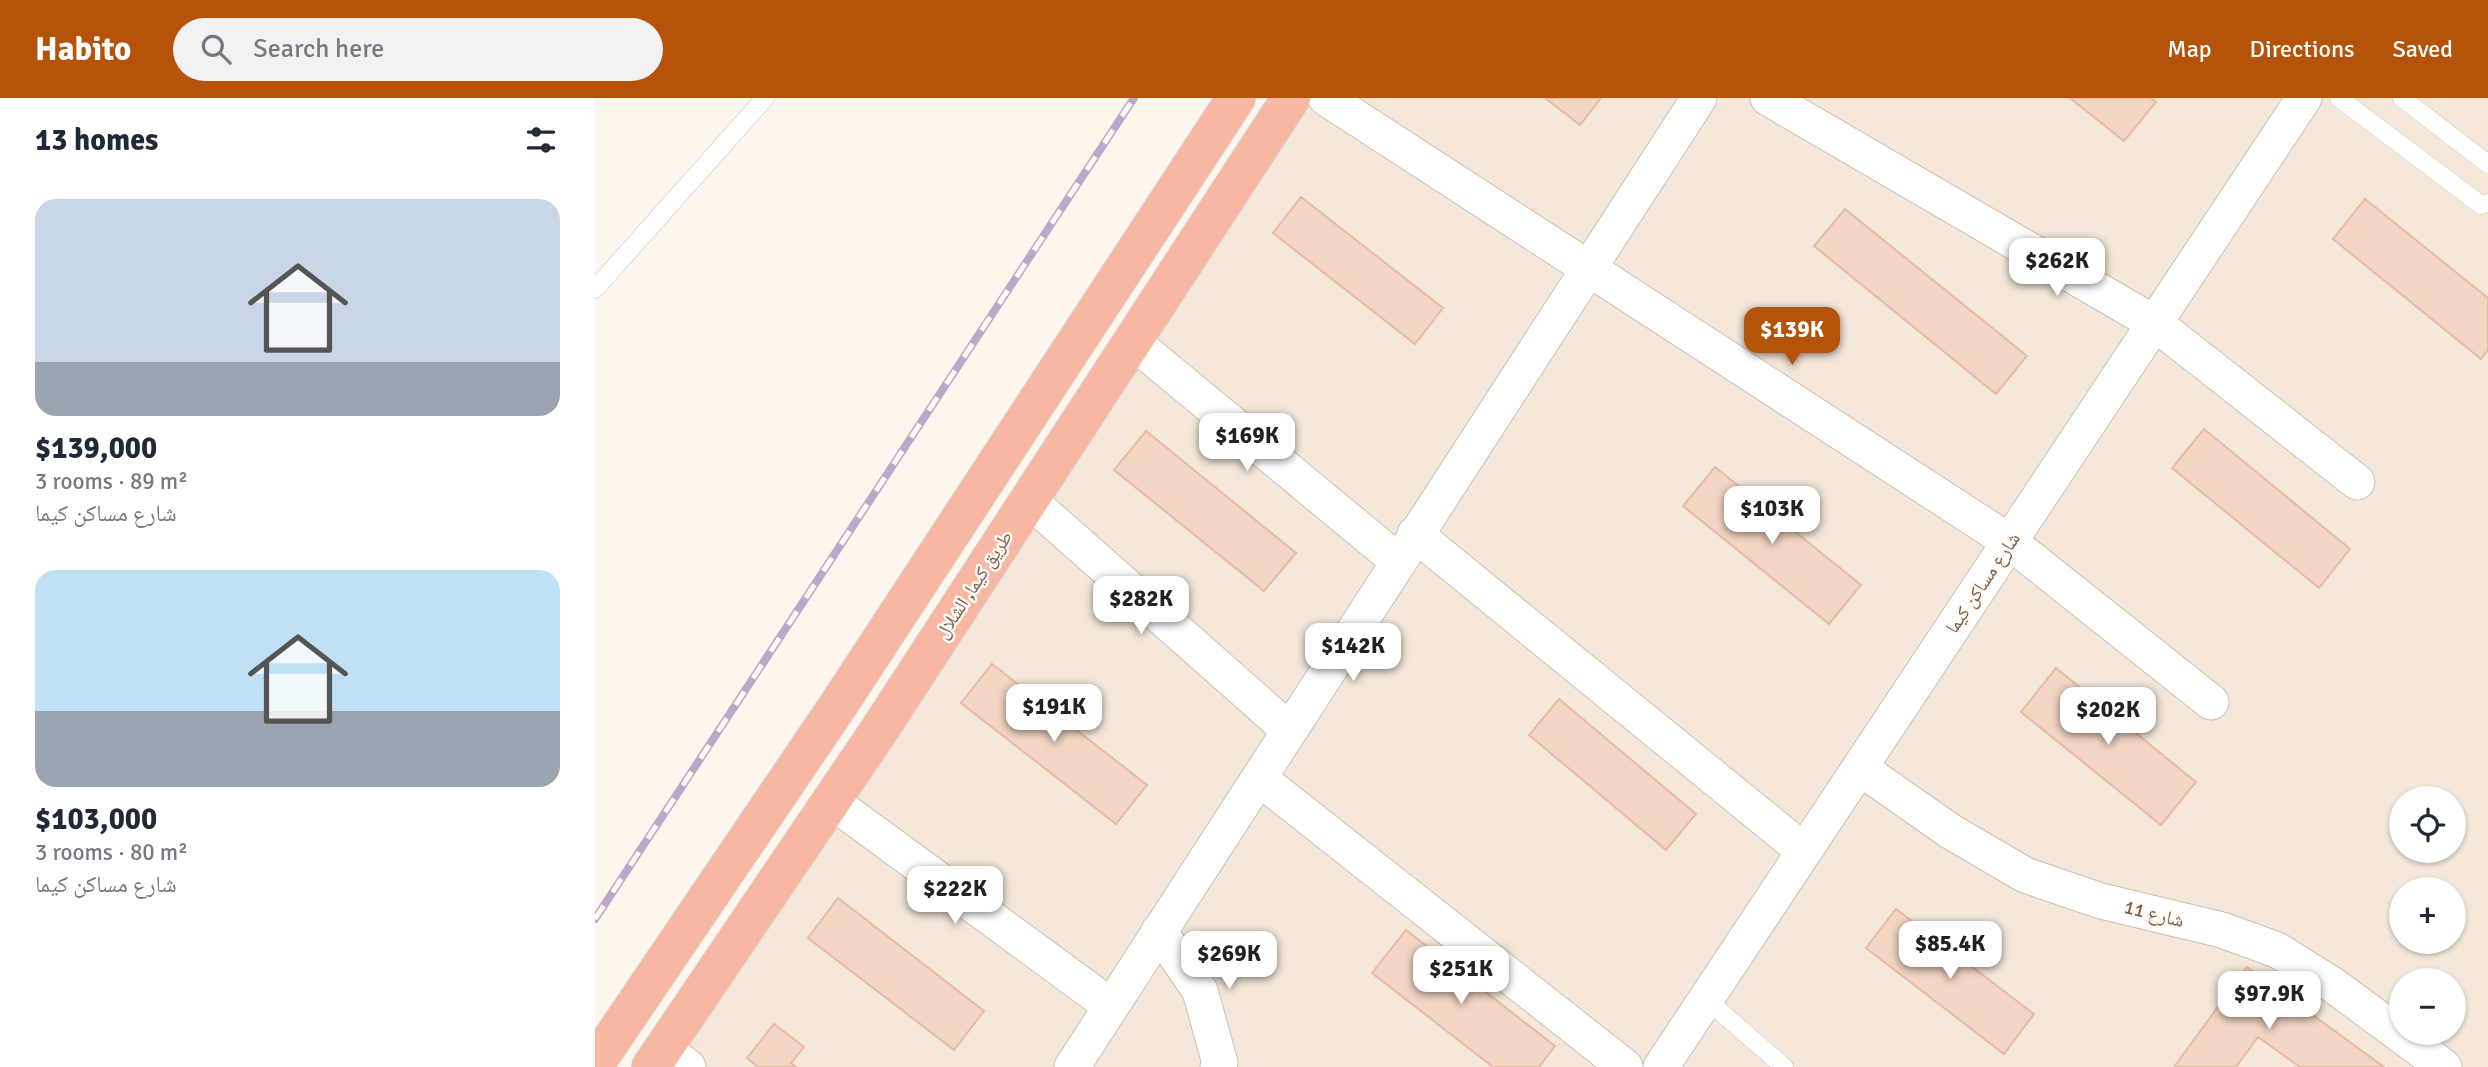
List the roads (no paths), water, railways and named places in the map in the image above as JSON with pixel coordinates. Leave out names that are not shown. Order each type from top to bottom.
[{"type":"highway","points":[[595,1063],[839,704],[1236,98]]},
{"type":"highway","name":"طريق كيما, الشلال","points":[[667,1061],[831,801],[1291,98]]},
{"type":"street","points":[[1326,98],[2010,542],[2211,702]]},
{"type":"street","points":[[1072,1067],[1699,98]]},
{"type":"street","points":[[1768,98],[2156,324],[2357,482]]},
{"type":"street","name":"شارع مساكن كيما","points":[[1661,1067],[2156,324],[2295,101]]},
{"type":"street","points":[[1132,341],[1804,851]]},
{"type":"street","points":[[1029,500],[1289,730]]},
{"type":"street","name":"شارع 11","points":[[1860,768],[1950,831],[2025,875],[2101,901],[2222,930],[2277,950],[2333,985],[2444,1067]]},
{"type":"street","points":[[1259,778],[1625,1067]]},
{"type":"street","points":[[831,801],[1111,1006]]},
{"type":"street","points":[[1159,931],[1201,991],[1221,1066]]},
{"type":"lane","points":[[595,289],[765,98]]},
{"type":"lane","points":[[2339,98],[2481,205],[2488,203]]},
{"type":"lane","points":[[2402,98],[2488,164]]},
{"type":"lane","points":[[1706,999],[1784,1067]]},
{"type":"railway","points":[[595,919],[1134,98]]}]
